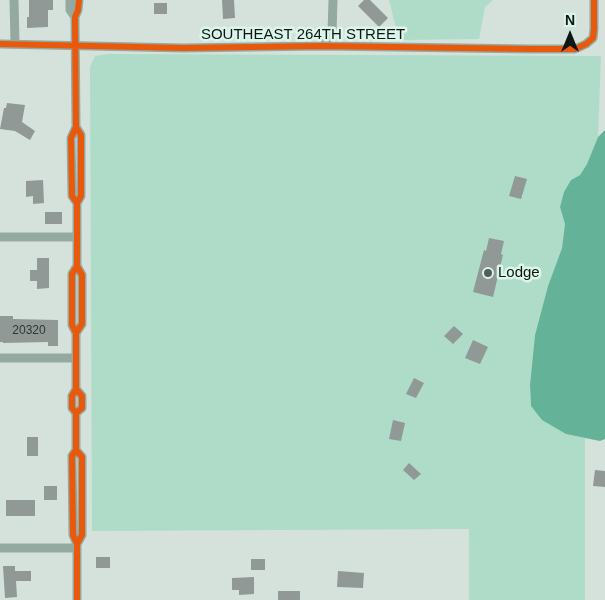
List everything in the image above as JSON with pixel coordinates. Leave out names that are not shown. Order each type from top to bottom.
[{"type":"street","points":[[14,0],[14,43]]},
{"type":"street","points":[[70,0],[70,10],[75,17]]},
{"type":"street","points":[[77,600],[77,546],[82,535],[82,457],[76,450],[76,413],[82,408],[82,396],[76,389],[76,333],[82,324],[82,275],[77,266],[77,203],[81,196],[81,135],[76,127],[75,17],[78,10],[78,0]]},
{"type":"street","points":[[323,46],[332,34],[333,0]]},
{"type":"street","name":"SOUTHEAST 264TH STREET","points":[[0,44],[183,48],[323,46],[575,48],[590,42],[593,38],[594,0]]},
{"type":"street","points":[[0,237],[77,237]]},
{"type":"street","points":[[0,358],[76,358]]},
{"type":"street","points":[[0,548],[77,546]]},
{"type":"shaded area","points":[[389,0],[493,0],[485,7],[479,39],[399,40]]},
{"type":"shaded area","points":[[108,54],[601,56],[598,137],[587,164],[580,175],[571,180],[560,207],[565,224],[562,248],[548,286],[535,335],[530,385],[531,406],[566,434],[585,438],[585,600],[469,600],[469,529],[92,531],[90,67],[95,56]]},
{"type":"shaded area","points":[[605,130],[605,439],[600,441],[566,434],[542,420],[531,406],[530,385],[535,335],[548,286],[562,248],[565,224],[560,207],[564,192],[571,180],[580,175],[587,164],[598,137]]},
{"type":"building","points":[[29,0],[53,0],[53,10],[48,10],[48,27],[27,28]]},
{"type":"building","points":[[222,0],[234,0],[235,18],[223,19]]},
{"type":"building","points":[[364,0],[370,0],[388,18],[379,27],[358,6]]},
{"type":"building","points":[[154,3],[167,3],[167,14],[154,14]]},
{"type":"building","points":[[7,103],[25,105],[22,122],[35,131],[30,140],[15,131],[0,129],[4,108],[6,108]]},
{"type":"building","points":[[515,176],[527,179],[521,199],[509,196]]},
{"type":"building","points":[[43,180],[44,203],[33,204],[33,196],[26,197],[26,181]]},
{"type":"building","points":[[45,212],[62,212],[62,224],[45,224]]},
{"type":"building","name":"Lodge","points":[[489,238],[504,241],[501,254],[503,255],[493,297],[473,292]]},
{"type":"building","points":[[37,258],[49,258],[49,288],[37,289],[37,281],[30,281],[30,270],[37,270]]},
{"type":"building","points":[[0,316],[13,316],[13,319],[58,320],[58,346],[48,346],[48,342],[0,342]]},
{"type":"building","points":[[454,326],[463,334],[453,344],[444,336]]},
{"type":"building","points":[[473,340],[488,347],[480,364],[465,358]]},
{"type":"building","points":[[414,378],[424,383],[416,398],[406,394]]},
{"type":"building","points":[[393,420],[405,423],[401,441],[389,439]]},
{"type":"building","points":[[27,437],[38,437],[38,456],[27,456]]},
{"type":"building","points":[[409,463],[421,474],[414,480],[403,470]]},
{"type":"building","points":[[595,470],[605,471],[605,487],[593,486]]},
{"type":"building","points":[[44,486],[57,486],[57,500],[44,500]]},
{"type":"building","points":[[6,500],[35,500],[35,516],[6,516]]},
{"type":"building","points":[[96,557],[110,557],[110,568],[96,568]]},
{"type":"building","points":[[251,559],[265,559],[265,570],[251,570]]},
{"type":"building","points":[[3,566],[15,566],[15,571],[31,571],[31,581],[16,581],[17,597],[5,598]]},
{"type":"building","points":[[338,571],[364,573],[363,588],[337,587]]},
{"type":"building","points":[[254,577],[254,594],[239,595],[239,590],[232,590],[232,578]]},
{"type":"building","points":[[278,591],[300,591],[300,600],[278,600]]},
{"type":"cycle path","points":[[76,127],[75,17],[79,0]]},
{"type":"cycle path","points":[[0,44],[183,48],[323,46],[575,49],[593,38],[594,0]]},
{"type":"cycle path","points":[[77,203],[81,196],[81,135],[76,127],[71,138],[72,196],[77,203],[77,266]]},
{"type":"cycle path","points":[[76,333],[82,324],[82,275],[77,266],[72,274],[72,325],[76,333],[76,389]]},
{"type":"cycle path","points":[[76,413],[82,408],[82,396],[76,389],[72,396],[72,408],[76,413],[76,450]]},
{"type":"cycle path","points":[[77,544],[82,535],[82,457],[76,450],[72,456],[73,535],[77,544],[77,600]]},
{"type":"place","name":"Lodge","points":[[488,273]]}]
